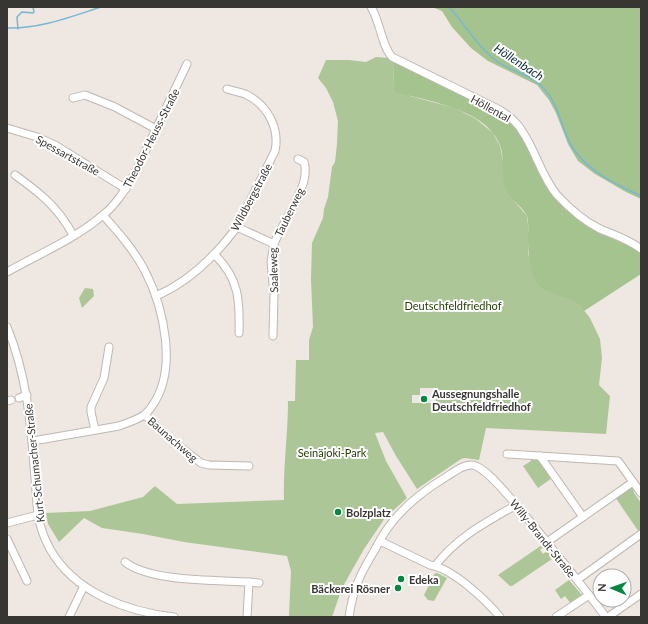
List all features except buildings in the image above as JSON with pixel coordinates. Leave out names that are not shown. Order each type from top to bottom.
[{"type":"street","name":"Höllental","points":[[371,7],[380,27],[386,48],[392,57],[500,110],[513,120],[522,130],[531,145],[539,167],[564,202],[577,214],[599,228],[632,242],[641,249]]},
{"type":"street","name":"Theodor-Heuss-Straße","points":[[7,272],[73,235],[103,215],[126,189],[140,164],[187,64]]},
{"type":"street","name":"Wildbergstraße","points":[[156,296],[173,288],[190,276],[214,254],[237,227],[275,151],[277,138],[272,121],[261,106],[246,94],[227,89]]},
{"type":"street","points":[[73,98],[85,95],[115,107],[156,129]]},
{"type":"street","name":"Spessartstraße","points":[[7,128],[37,137],[55,145],[126,189]]},
{"type":"street","name":"Tauberweg","points":[[274,244],[303,184],[305,166],[304,162],[298,159]]},
{"type":"street","points":[[15,175],[49,201],[60,214],[73,235]]},
{"type":"street","points":[[33,441],[124,424],[145,415],[160,392],[165,368],[166,350],[165,332],[156,296],[144,270],[131,248],[103,215]]},
{"type":"street","name":"Saaleweg","points":[[237,227],[274,244],[271,262],[274,295],[273,336]]},
{"type":"street","points":[[214,254],[226,267],[237,291],[240,309],[239,333]]},
{"type":"street","name":"Kurt-Schumacher-Straße","points":[[7,327],[17,354],[27,395],[33,441],[38,515],[40,526],[50,550],[66,570],[84,586],[107,599],[142,612],[174,617]]},
{"type":"street","points":[[95,430],[91,412],[104,378],[109,347]]},
{"type":"street","points":[[18,398],[27,395]]},
{"type":"street","name":"Baunachweg","points":[[145,415],[165,435],[201,463],[249,466]]},
{"type":"street","points":[[507,454],[618,461],[641,494]]},
{"type":"street","points":[[540,456],[583,517]]},
{"type":"street","name":"Willy-Brandt-Straße","points":[[380,541],[395,519],[418,498],[452,473],[467,465],[474,466],[481,469],[516,505],[607,617]]},
{"type":"street","points":[[547,542],[633,482]]},
{"type":"street","points":[[435,566],[448,550],[462,538],[516,505]]},
{"type":"street","points":[[7,523],[38,515]]},
{"type":"street","points":[[577,580],[641,534]]},
{"type":"street","points":[[7,539],[27,581]]},
{"type":"street","points":[[349,617],[353,594],[360,574],[380,541],[435,566],[457,578],[486,601],[500,617]]},
{"type":"street","points":[[125,562],[138,569],[176,577],[259,583]]},
{"type":"street","points":[[247,617],[249,582]]},
{"type":"street","points":[[69,617],[84,586]]},
{"type":"street","points":[[607,617],[641,594]]},
{"type":"street","points":[[556,617],[589,595]]},
{"type":"green space","points":[[432,7],[641,7],[641,199],[595,174],[578,161],[568,144],[556,113],[549,100],[537,85],[488,61],[471,48],[452,27],[442,11]]},
{"type":"green space","points":[[376,57],[390,58],[393,61],[394,88],[410,96],[455,108],[476,119],[493,133],[500,146],[510,196],[527,216],[528,253],[531,266],[549,292],[566,297],[579,304],[590,318],[600,339],[602,358],[599,385],[610,396],[606,434],[486,428],[479,460],[465,458],[461,459],[417,489],[383,432],[375,433],[386,461],[407,498],[385,518],[364,549],[342,588],[332,617],[289,616],[291,571],[287,556],[184,542],[102,528],[84,518],[59,542],[48,524],[46,513],[90,511],[143,497],[155,486],[177,504],[284,500],[288,401],[295,401],[296,360],[309,360],[309,340],[313,327],[311,279],[312,243],[323,218],[328,197],[332,167],[335,162],[337,144],[338,121],[333,102],[326,88],[318,78],[326,60],[366,62]],"holes":[[[420,388],[434,388],[436,403],[412,403],[412,395],[420,395]]]},
{"type":"green space","points":[[393,61],[493,109],[506,119],[517,129],[556,198],[630,244],[641,253],[641,274],[584,311],[573,301],[544,290],[536,282],[530,266],[527,216],[512,199],[505,187],[500,145],[493,133],[482,123],[455,108],[395,92]]},
{"type":"green space","points":[[85,288],[93,289],[94,296],[82,308],[79,298]]},
{"type":"green space","points":[[531,458],[538,458],[552,478],[538,488],[523,466],[531,461]]},
{"type":"green space","points":[[629,487],[633,487],[634,493],[641,503],[641,531],[639,532],[615,497]]},
{"type":"green space","points":[[542,545],[543,547],[540,550],[543,554],[547,551],[552,559],[512,586],[510,586],[498,575]]},
{"type":"green space","points":[[435,573],[447,578],[434,601],[428,600],[424,595]]},
{"type":"green space","points":[[569,580],[582,595],[581,598],[571,604],[565,596],[561,599],[555,590]]},
{"type":"waterway","points":[[18,29],[17,17],[22,12],[33,13],[33,7]]},
{"type":"waterway","name":"Höllenbach","points":[[7,28],[31,27],[101,7]]},
{"type":"waterway","name":"Höllenbach","points":[[449,7],[488,54],[495,60],[538,83],[545,90],[555,105],[568,139],[578,156],[603,176],[641,196]]},
{"type":"place","name":"Aussegnungshalle Deutschfeldfriedhof","points":[[424,399]]},
{"type":"place","name":"Bolzplatz","points":[[338,512]]},
{"type":"place","name":"Edeka","points":[[401,579]]},
{"type":"place","name":"Bäckerei Rösner","points":[[398,588]]},
{"type":"park label","name":"Deutschfeldfriedhof","points":[[453,305]]},
{"type":"park label","name":"Seinäjoki-Park","points":[[332,452]]}]
